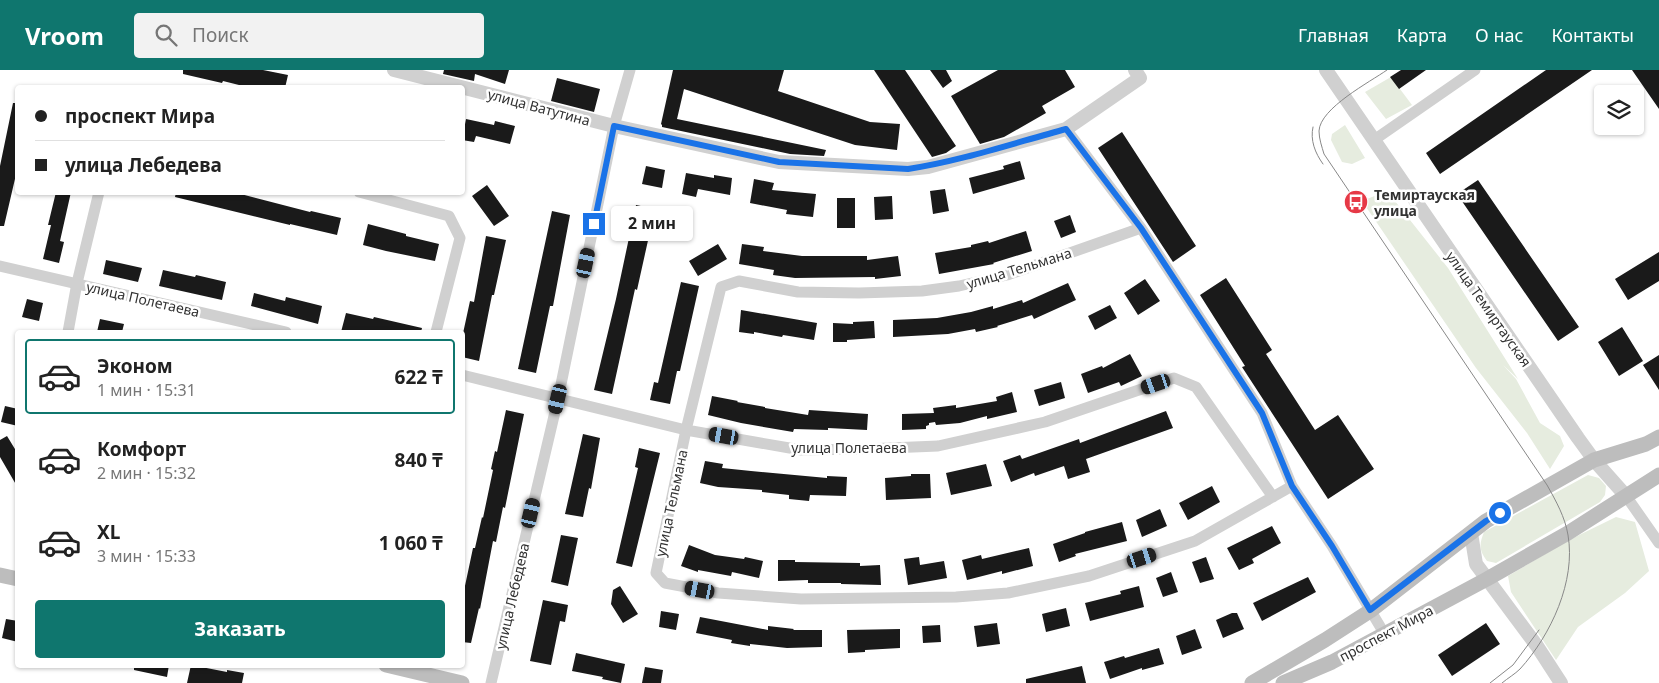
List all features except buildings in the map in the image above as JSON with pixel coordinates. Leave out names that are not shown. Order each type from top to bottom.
[{"type":"main road","name":"проспект Мира","points":[[1252,683],[1325,640],[1370,610],[1486,521],[1594,460],[1646,444],[1659,437]]},
{"type":"main road","name":"проспект Мира","points":[[1283,683],[1332,662],[1487,579],[1562,537],[1659,475]]},
{"type":"main road","points":[[0,575],[15,578]]},
{"type":"main road","points":[[399,668],[462,683]]},
{"type":"street","name":"улица Ватутина","points":[[394,70],[453,85]]},
{"type":"street","name":"улица Лебедева","points":[[491,683],[558,399],[614,126],[630,70]]},
{"type":"street","name":"улица Темиртауская","points":[[1326,70],[1594,460],[1626,496],[1659,543]]},
{"type":"street","points":[[1374,140],[1475,70]]},
{"type":"street","name":"улица Ватутина","points":[[465,88],[614,126],[779,162],[908,169],[938,164],[1066,129],[1138,74]]},
{"type":"street","points":[[1066,129],[1141,228],[1262,413],[1292,486],[1332,546],[1384,634]]},
{"type":"street","points":[[68,330],[97,195]]},
{"type":"street","points":[[369,195],[449,216],[460,238],[437,330]]},
{"type":"street","name":"улица Тельмана","points":[[1141,228],[1007,275],[959,286],[922,291],[859,293],[798,292],[739,281],[721,287],[686,430],[656,573],[665,583],[718,593],[801,599],[956,597],[1008,593],[1089,576],[1195,541],[1292,486]]},
{"type":"street","name":"улица Полетаева","points":[[0,266],[277,330]]},
{"type":"street","name":"улица Полетаева","points":[[465,376],[686,430],[801,450],[938,446],[1045,422],[1174,378],[1196,387],[1273,497]]},
{"type":"street","points":[[1471,533],[1476,564],[1537,646],[1560,683]]},
{"type":"shaded area","points":[[1391,77],[1412,105],[1386,119],[1365,92]]},
{"type":"shaded area","points":[[1345,125],[1365,158],[1352,164],[1342,162],[1331,140],[1332,134]]},
{"type":"shaded area","points":[[1387,191],[1448,268],[1518,379],[1503,365],[1516,379],[1540,423],[1560,436],[1564,446],[1550,469],[1527,433],[1476,368],[1362,201]]},
{"type":"shaded area","points":[[1588,475],[1599,478],[1606,486],[1605,495],[1600,502],[1496,563],[1487,561],[1482,554],[1481,547],[1484,532]]},
{"type":"shaded area","points":[[1616,517],[1635,522],[1649,571],[1625,593],[1578,627],[1556,660],[1511,592],[1508,576],[1569,540]]},
{"type":"tram line","points":[[1387,70],[1347,96],[1328,113],[1319,131],[1324,154],[1547,485],[1567,528],[1570,553],[1565,589],[1559,606],[1542,640],[1531,655],[1520,669],[1502,683]]},
{"type":"tram line","points":[[1313,127],[1312,137],[1314,146],[1323,164]]},
{"type":"tram line","points":[[1490,683],[1513,665],[1539,630]]},
{"type":"place","name":"Темиртауская улица","points":[[1356,202]]},
{"type":"route","points":[[594,224],[614,126],[779,162],[908,169],[956,159],[1066,129],[1141,228],[1262,413],[1292,486],[1332,546],[1370,610],[1486,521],[1500,513]]}]
